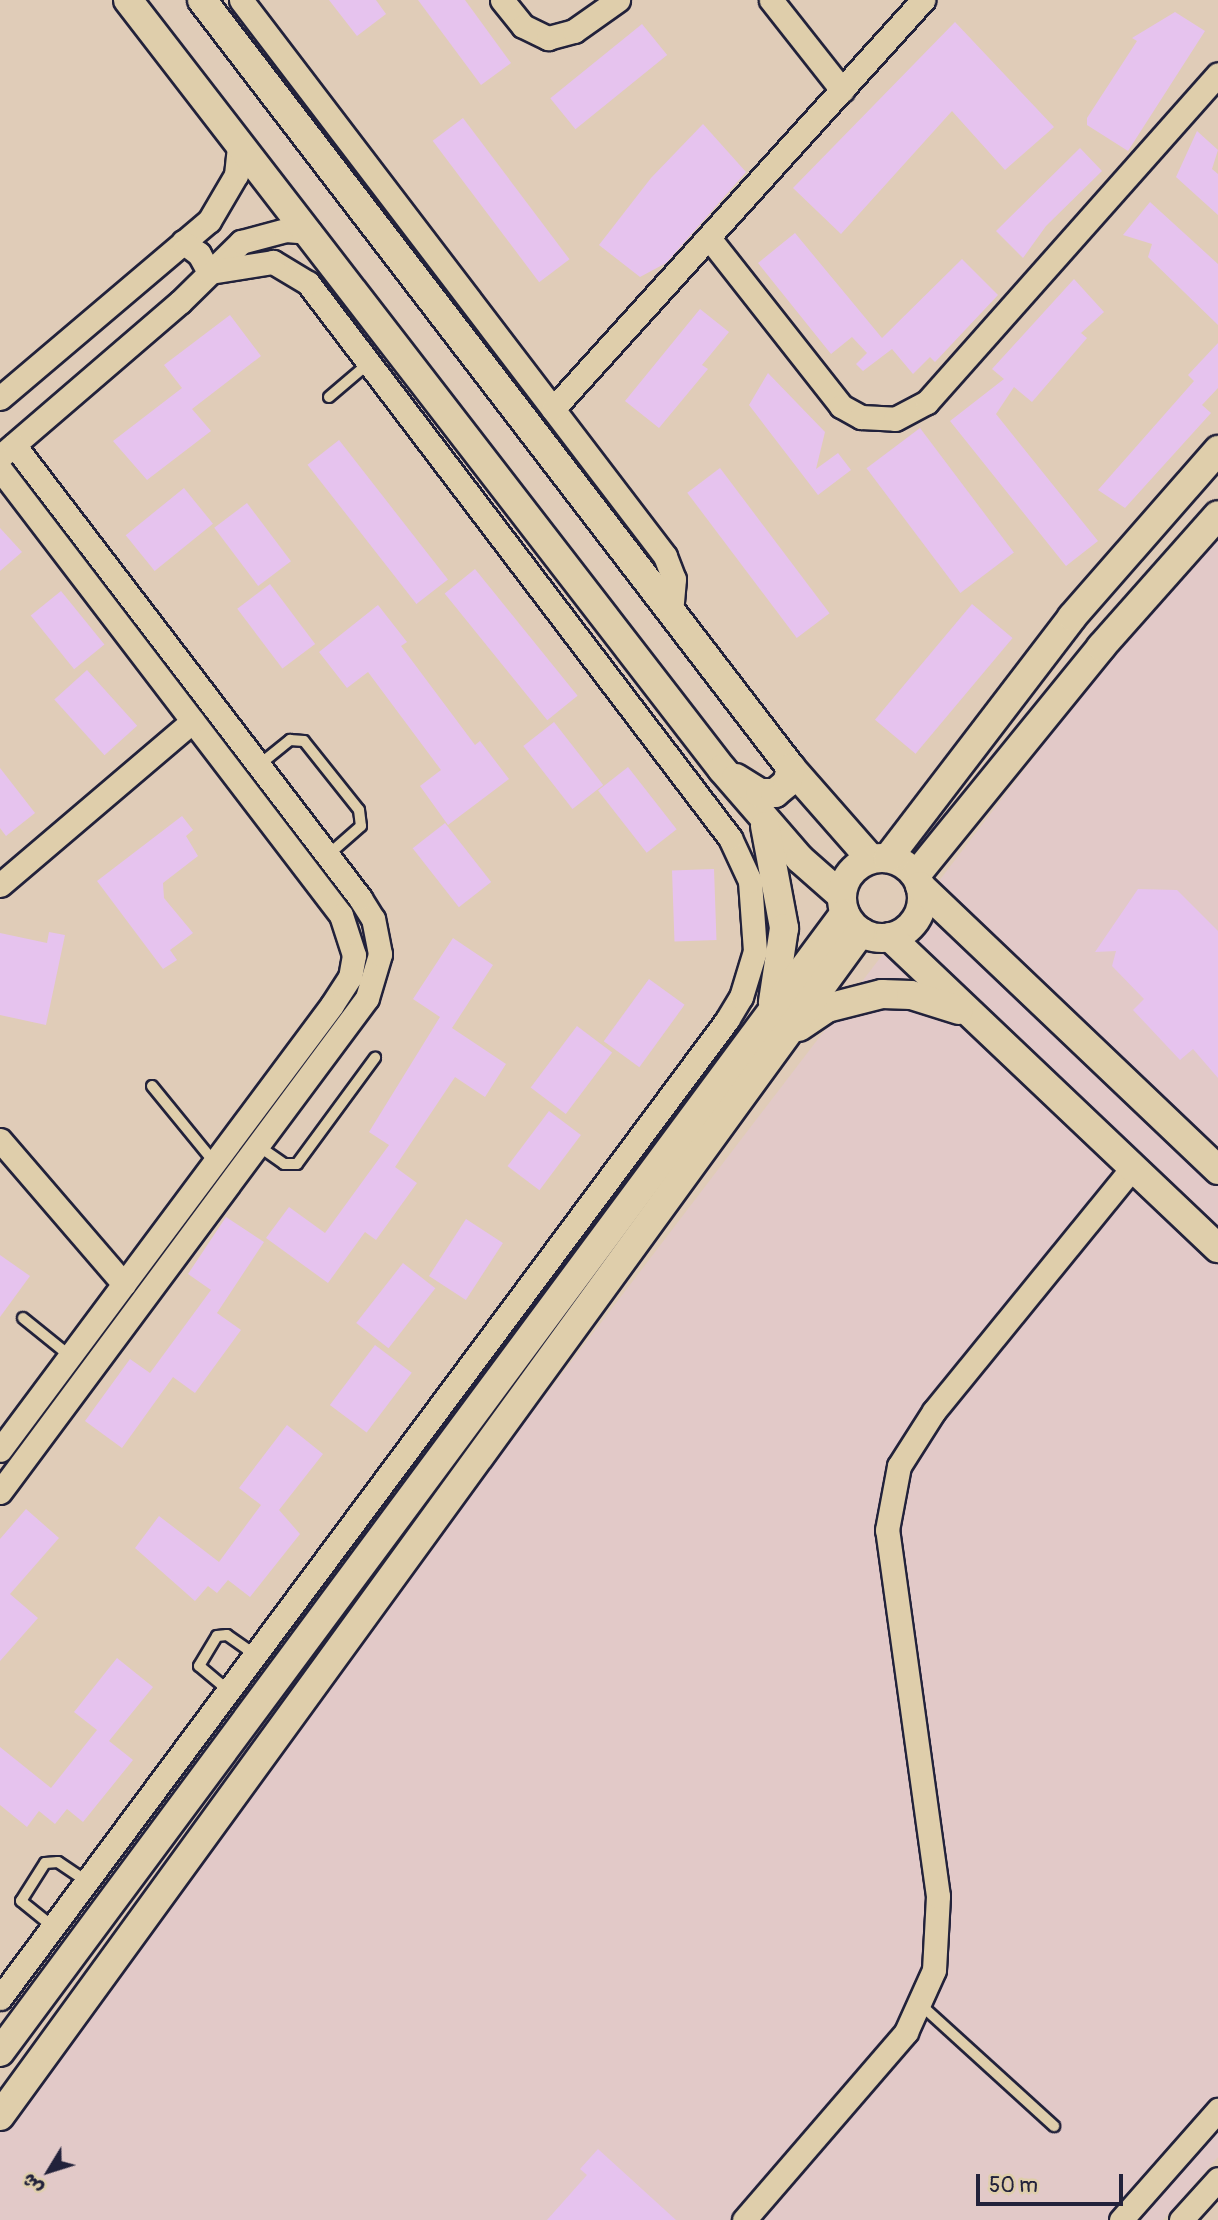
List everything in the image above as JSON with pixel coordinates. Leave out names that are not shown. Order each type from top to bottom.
[{"type":"street","points":[[128,0],[239,148],[310,232],[722,769],[763,816],[850,914],[890,937],[965,1012],[1218,1248]]},
{"type":"street","points":[[202,0],[791,768],[879,858],[918,881],[1218,1170]]},
{"type":"street","points":[[242,0],[665,556],[674,579],[671,612]]},
{"type":"street","points":[[502,0],[523,26],[548,38],[574,31],[618,0]]},
{"type":"street","points":[[771,0],[842,90]]},
{"type":"street","points":[[553,409],[923,0]]},
{"type":"street","points":[[709,238],[841,406],[861,417],[895,419],[927,402],[1218,74]]},
{"type":"street","points":[[0,398],[183,242],[225,199],[239,148]]},
{"type":"street","points":[[0,1492],[368,998],[376,977],[380,954],[373,919],[259,765],[7,451],[241,242],[286,230],[310,232]]},
{"type":"street","points":[[183,242],[199,254],[209,272]]},
{"type":"street","points":[[0,1998],[727,1020],[741,997],[755,951],[750,881],[730,838],[369,363],[292,270],[262,261],[209,272]]},
{"type":"street","points":[[782,1043],[850,914],[850,873],[879,858],[1072,617],[1218,450]]},
{"type":"street","points":[[0,469],[341,915],[354,955],[337,998],[0,1450]]},
{"type":"street","points":[[890,937],[917,919],[918,881],[1101,647],[1218,515]]},
{"type":"street","points":[[1072,617],[1101,647]]},
{"type":"street","points":[[0,885],[193,721]]},
{"type":"street","points":[[722,769],[767,794],[782,789],[791,768]]},
{"type":"street","points":[[763,816],[779,879],[784,928],[771,1012]]},
{"type":"street","points":[[0,2116],[681,1158],[771,1012],[850,914]]},
{"type":"street","points":[[0,2052],[681,1158],[782,1043],[827,1008],[873,995],[911,995],[965,1012]]},
{"type":"street","points":[[0,1140],[124,1284]]},
{"type":"street","points":[[744,2220],[906,2032],[921,2005],[934,1970],[938,1896],[890,1563],[890,1497],[914,1436],[1132,1168]]},
{"type":"street","points":[[1121,2220],[1218,2110]]},
{"type":"street","points":[[1181,2220],[1218,2179]]},
{"type":"lane","points":[[329,397],[369,363]]},
{"type":"lane","points":[[259,765],[290,740],[304,741],[359,810],[361,827],[328,855]]},
{"type":"lane","points":[[257,1145],[284,1164],[297,1164],[375,1058]]},
{"type":"lane","points":[[152,1086],[214,1162]]},
{"type":"lane","points":[[23,1318],[70,1356]]},
{"type":"lane","points":[[229,1691],[199,1666],[217,1636],[227,1635],[256,1655]]},
{"type":"lane","points":[[52,1926],[21,1901],[45,1863],[58,1862],[86,1881]]},
{"type":"lane","points":[[921,2005],[1054,2126]]},
{"type":"shaded area","points":[[1218,534],[1218,2157],[1163,2220],[0,2220],[0,2108],[1105,664]]},
{"type":"building","points":[[329,0],[376,0],[386,14],[357,36]]},
{"type":"building","points":[[418,0],[465,0],[511,63],[481,85]]},
{"type":"building","points":[[1175,12],[1205,31],[1128,151],[1087,125],[1087,118],[1137,41],[1132,38]]},
{"type":"building","points":[[955,22],[1054,127],[1005,170],[952,111],[841,234],[793,188]]},
{"type":"building","points":[[642,24],[667,55],[575,129],[550,98]]},
{"type":"building","points":[[463,118],[570,259],[539,282],[433,141]]},
{"type":"building","points":[[703,124],[746,172],[666,263],[640,277],[599,245],[651,178]]},
{"type":"building","points":[[1197,131],[1218,150],[1212,169],[1218,174],[1218,215],[1176,177]]},
{"type":"building","points":[[1080,148],[1102,171],[1046,226],[1023,258],[996,231]]},
{"type":"building","points":[[1150,202],[1218,264],[1218,325],[1148,257],[1152,244],[1123,235]]},
{"type":"building","points":[[795,233],[882,338],[962,259],[998,295],[935,362],[930,357],[913,374],[892,349],[863,371],[856,364],[867,353],[852,337],[831,354],[758,263]]},
{"type":"building","points":[[1074,279],[1104,312],[1081,333],[1087,338],[1032,402],[1014,387],[996,414],[1098,541],[1066,566],[950,421],[1004,379],[992,369]]},
{"type":"building","points":[[700,309],[729,332],[702,365],[708,369],[659,428],[625,401]]},
{"type":"building","points":[[230,315],[261,356],[192,409],[211,431],[147,480],[113,441],[182,388],[164,365]]},
{"type":"building","points":[[1218,343],[1218,388],[1202,405],[1211,413],[1125,508],[1098,490],[1194,381],[1188,375]]},
{"type":"building","points":[[768,373],[825,432],[816,469],[838,453],[851,470],[818,495],[749,405]]},
{"type":"building","points":[[920,428],[1014,553],[960,593],[866,468]]},
{"type":"building","points":[[339,440],[448,579],[416,604],[307,465]]},
{"type":"building","points":[[720,468],[830,613],[797,638],[687,493]]},
{"type":"building","points":[[184,488],[213,524],[155,571],[126,535]]},
{"type":"building","points":[[247,503],[291,561],[258,586],[214,528]]},
{"type":"building","points":[[0,528],[22,552],[0,571]]},
{"type":"building","points":[[475,569],[578,696],[547,720],[445,594]]},
{"type":"building","points":[[270,584],[315,644],[282,669],[237,609]]},
{"type":"building","points":[[61,591],[104,645],[74,669],[31,616]]},
{"type":"building","points":[[972,604],[1013,638],[916,754],[875,720]]},
{"type":"building","points":[[378,605],[407,642],[401,646],[475,745],[480,741],[509,779],[448,825],[420,786],[441,770],[368,672],[347,688],[319,652]]},
{"type":"building","points":[[87,670],[137,726],[104,755],[54,699]]},
{"type":"building","points":[[554,722],[603,785],[573,809],[523,746]]},
{"type":"building","points":[[628,767],[677,829],[647,853],[598,790]]},
{"type":"building","points":[[0,768],[35,813],[6,836],[0,828]]},
{"type":"building","points":[[182,816],[193,830],[186,836],[198,856],[163,883],[164,898],[193,933],[170,950],[177,960],[163,969],[97,881]]},
{"type":"building","points":[[445,823],[491,882],[459,907],[413,848]]},
{"type":"building","points":[[714,869],[716,940],[675,941],[672,870]]},
{"type":"building","points":[[1138,889],[1177,890],[1218,931],[1218,1078],[1193,1049],[1180,1060],[1133,1010],[1144,999],[1112,966],[1116,951],[1095,952]]},
{"type":"building","points":[[49,932],[65,935],[46,1025],[0,1015],[0,933],[47,943]]},
{"type":"building","points":[[453,938],[493,965],[452,1028],[506,1064],[485,1097],[455,1077],[395,1167],[417,1183],[376,1240],[365,1232],[328,1283],[266,1238],[289,1207],[325,1233],[389,1145],[369,1132],[440,1017],[413,999]]},
{"type":"building","points":[[649,979],[685,1005],[639,1067],[604,1041]]},
{"type":"building","points":[[577,1026],[612,1052],[566,1114],[531,1087]]},
{"type":"building","points":[[549,1111],[581,1135],[539,1190],[507,1166]]},
{"type":"building","points":[[226,1217],[264,1242],[217,1313],[241,1330],[195,1393],[173,1377],[122,1448],[85,1421],[130,1359],[150,1373],[211,1290],[188,1274]]},
{"type":"building","points":[[466,1219],[503,1243],[466,1300],[429,1276]]},
{"type":"building","points":[[0,1255],[30,1276],[0,1317]]},
{"type":"building","points":[[403,1263],[435,1288],[389,1348],[356,1323]]},
{"type":"building","points":[[375,1345],[412,1373],[367,1433],[330,1405]]},
{"type":"building","points":[[287,1425],[323,1454],[279,1510],[300,1534],[250,1597],[228,1580],[217,1593],[208,1586],[195,1601],[135,1548],[159,1516],[219,1562],[261,1505],[239,1488]]},
{"type":"building","points":[[26,1509],[59,1538],[10,1594],[38,1618],[0,1661],[0,1539]]},
{"type":"building","points":[[117,1658],[153,1687],[109,1741],[133,1760],[83,1822],[67,1809],[55,1824],[39,1811],[27,1827],[0,1805],[0,1747],[51,1788],[97,1730],[74,1712]]},
{"type":"building","points":[[598,2149],[676,2220],[547,2220],[587,2175],[580,2169]]}]
